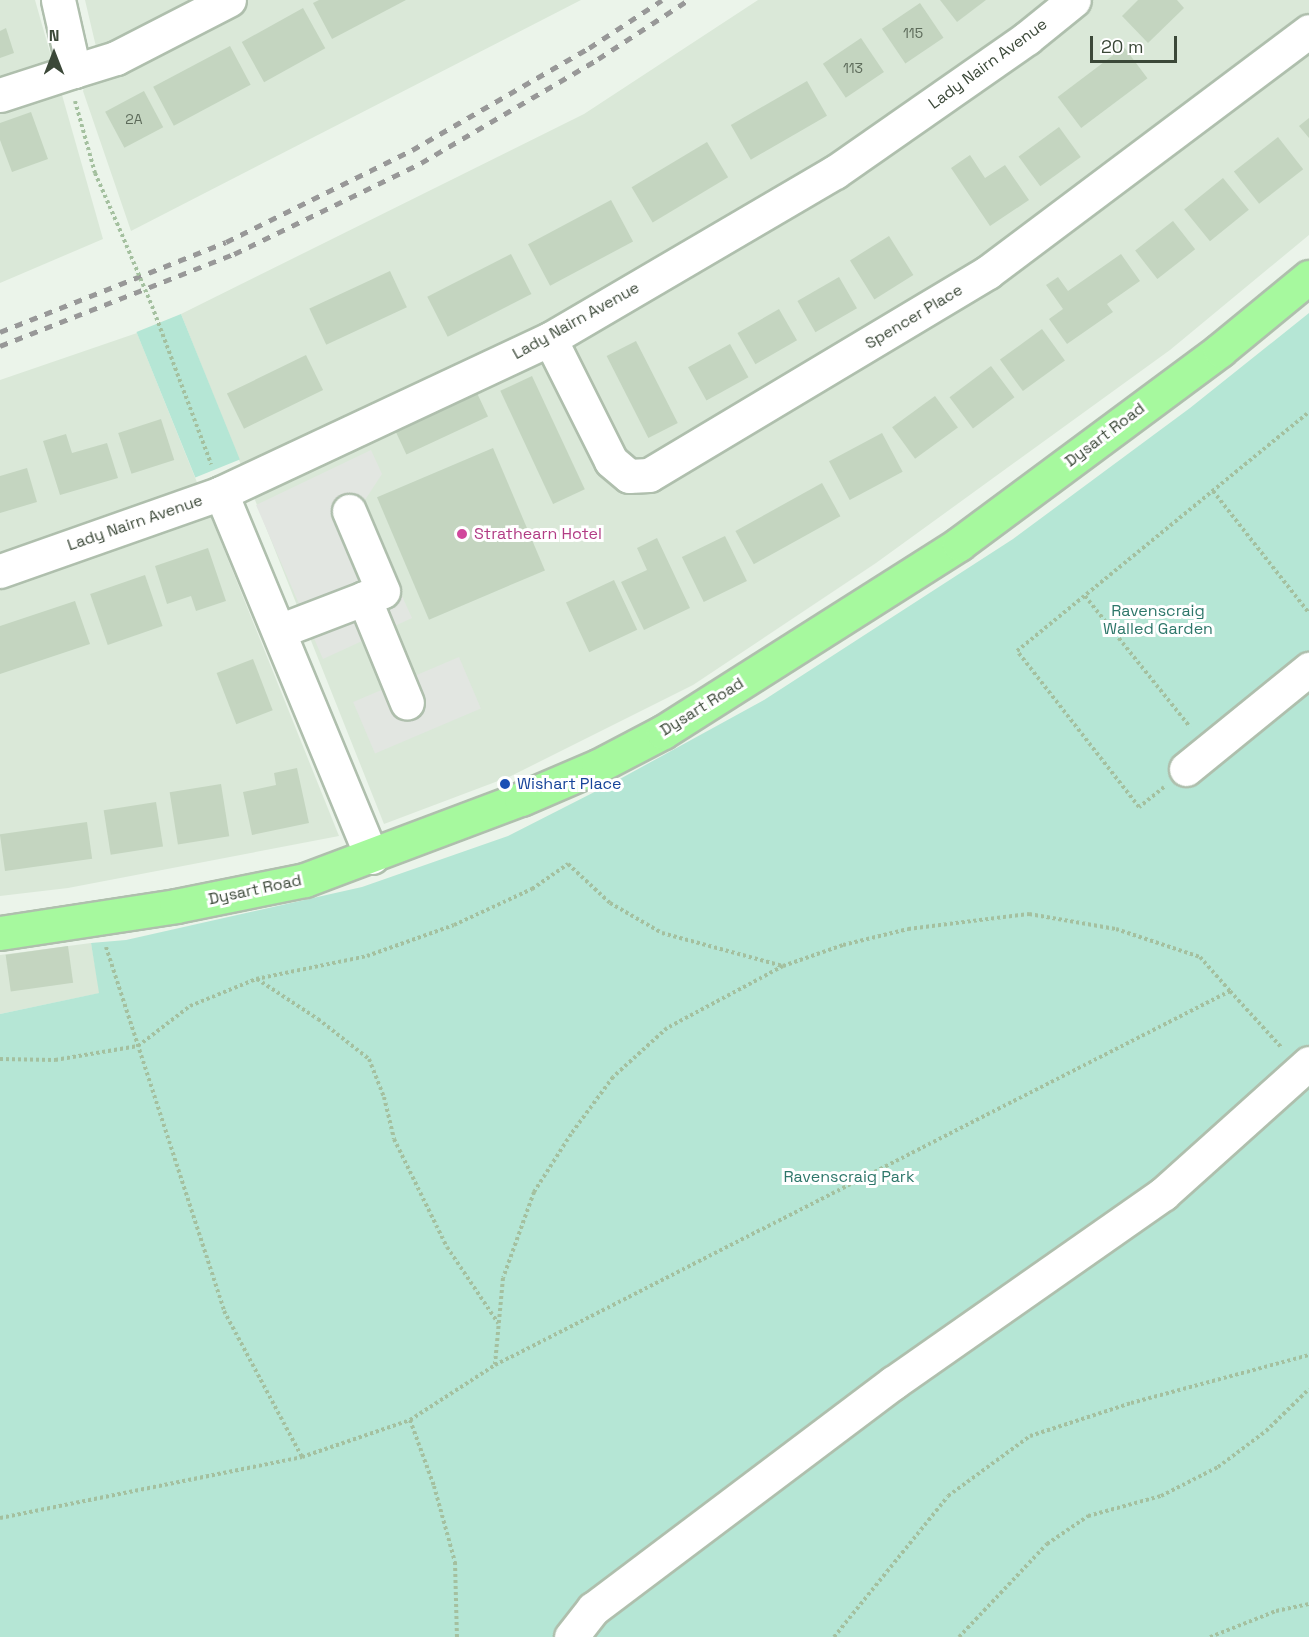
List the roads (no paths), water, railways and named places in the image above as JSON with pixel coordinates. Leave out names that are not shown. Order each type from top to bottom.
[{"type":"main road","name":"Dysart Road","points":[[0,933],[97,919],[304,880],[521,799],[663,732],[959,544],[1220,350],[1309,277]]},
{"type":"street","points":[[58,0],[74,71]]},
{"type":"street","points":[[0,95],[116,58],[229,0]]},
{"type":"street","name":"Lady Nairn Avenue","points":[[0,570],[221,493],[550,339],[835,172],[1027,38],[1074,0]]},
{"type":"street","name":"Spencer Place","points":[[550,339],[611,461],[629,476],[649,475],[988,272],[1309,31]]},
{"type":"street","points":[[221,493],[372,856]]},
{"type":"street","points":[[279,631],[383,591],[349,511]]},
{"type":"street","points":[[364,598],[407,703]]},
{"type":"street","points":[[1197,760],[1309,669]]},
{"type":"street","points":[[571,1637],[592,1609],[874,1397],[1163,1194],[1305,1066]]},
{"type":"railway","points":[[0,332],[226,242],[412,150],[589,48],[662,0]]},
{"type":"railway","points":[[0,346],[234,254],[421,163],[598,59],[688,0]]},
{"type":"place","name":"Strathearn Hotel","points":[[462,534]]},
{"type":"place","name":"Wishart Place","points":[[505,784]]},
{"type":"park label","name":"Ravenscraig Walled Garden","points":[[1158,620]]},
{"type":"park label","name":"Ravenscraig Park","points":[[849,1177]]}]
